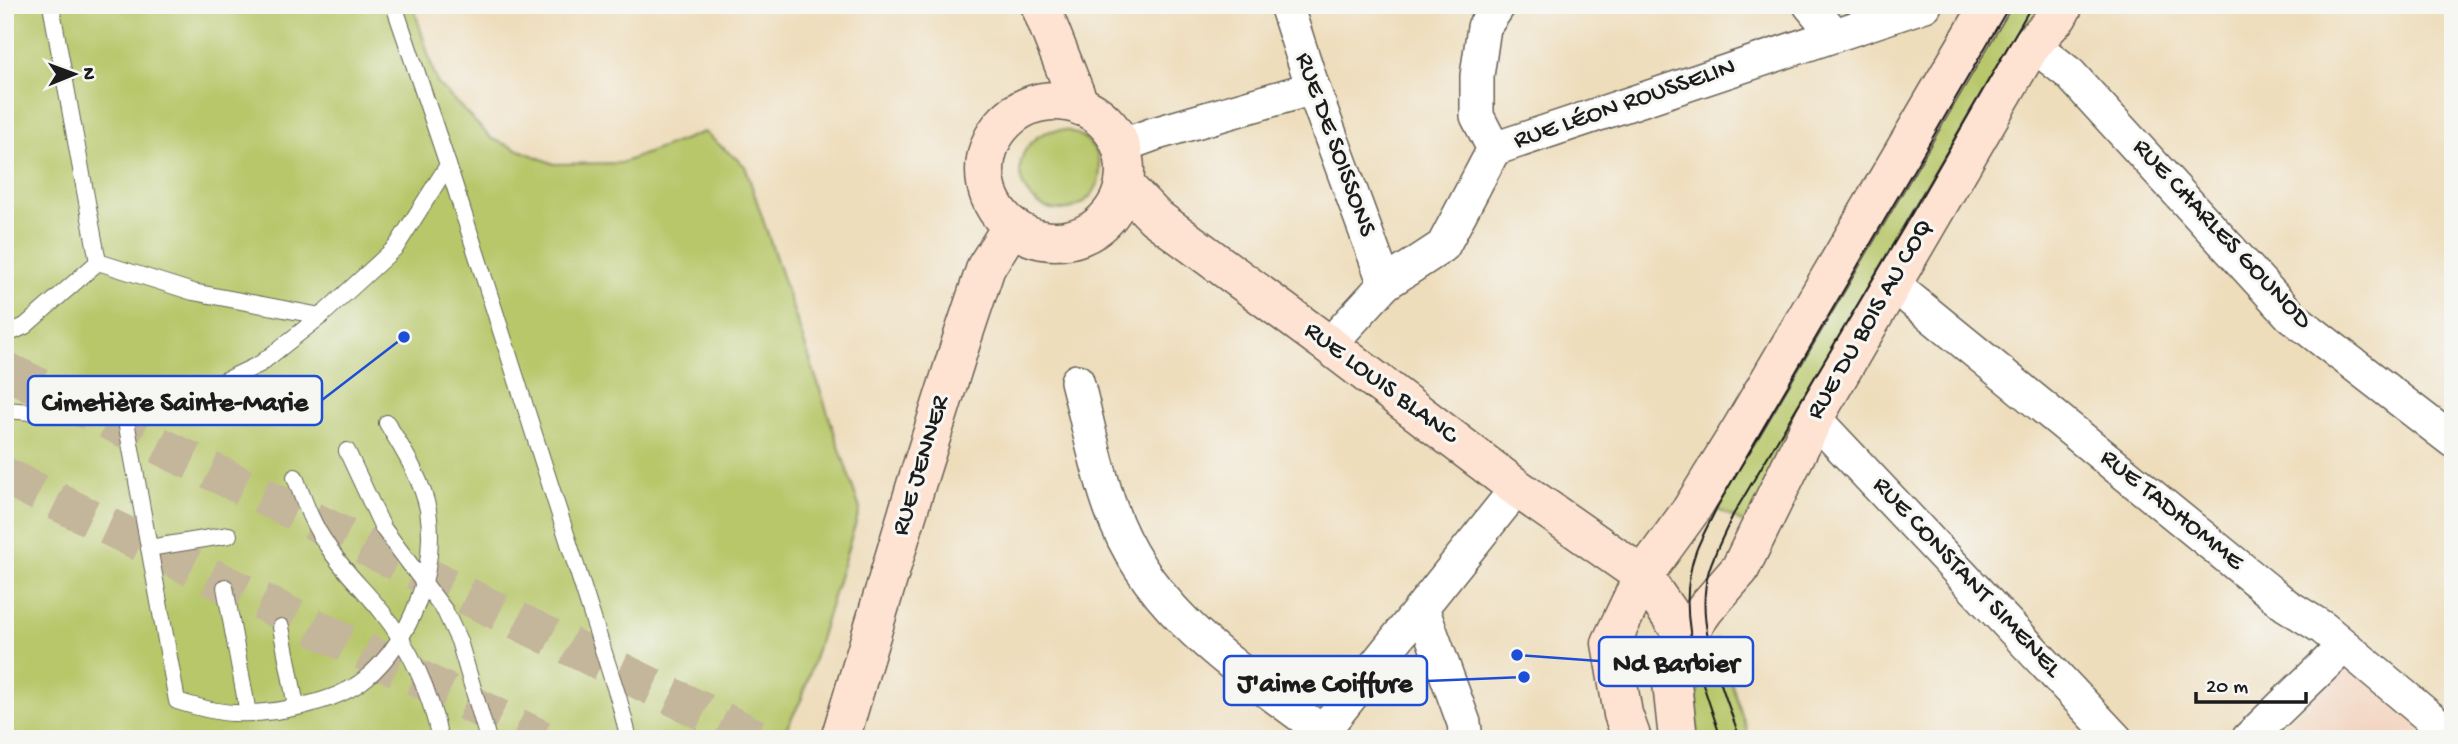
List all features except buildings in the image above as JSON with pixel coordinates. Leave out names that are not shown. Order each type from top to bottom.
[{"type":"main road","points":[[1040,5],[1080,106]]},
{"type":"main road","name":"RUE DU BOIS AU COQ","points":[[1678,739],[1672,683],[1685,637],[1704,609],[1740,569],[1814,418],[1891,283],[2032,44],[2058,16],[2064,5]]},
{"type":"main road","points":[[1632,739],[1623,714],[1611,643],[1643,576],[1690,510],[1741,429],[1980,8]]},
{"type":"main road","points":[[1060,101],[1080,106],[1097,115],[1111,129],[1121,146],[1125,166],[1124,185],[1118,203],[1107,219],[1092,231],[1074,239],[1045,241],[1012,226],[993,203],[985,169],[989,150],[996,134],[1007,120],[1022,109],[1040,103],[1060,101]]},
{"type":"main road","name":"RUE LOUIS BLANC","points":[[1124,185],[1155,217],[1517,488],[1643,576]]},
{"type":"main road","name":"RUE JENNER","points":[[838,729],[986,267],[1012,226]]},
{"type":"main road","points":[[1643,576],[1685,637]]},
{"type":"street","name":"RUE DE SOISSONS","points":[[1286,5],[1313,89],[1385,284]]},
{"type":"street","points":[[1494,149],[1477,116],[1477,76],[1484,27],[1499,5]]},
{"type":"street","points":[[1810,5],[1834,34]]},
{"type":"street","name":"RUE LÉON ROUSSELIN","points":[[1329,345],[1385,284],[1443,246],[1494,149],[1925,5]]},
{"type":"street","name":"RUE CHARLES GOUNOD","points":[[2032,44],[2070,74],[2291,316],[2453,441]]},
{"type":"street","points":[[1121,146],[1154,134],[1313,89]]},
{"type":"street","name":"RUE TADHOMME","points":[[1891,283],[2286,605],[2323,628],[2453,737]]},
{"type":"street","points":[[1077,381],[1111,510],[1131,554],[1157,595],[1221,654],[1328,735],[1422,608],[1517,488]]},
{"type":"street","name":"RUE CONSTANT SIMENEL","points":[[1814,418],[2116,739]]},
{"type":"street","points":[[1422,608],[1464,723],[1466,739]]},
{"type":"street","points":[[2248,739],[2344,646]]},
{"type":"lane","points":[[51,5],[97,262]]},
{"type":"lane","points":[[394,5],[619,699],[629,739]]},
{"type":"lane","points":[[5,410],[57,414],[124,410],[199,393],[260,364],[321,316],[396,247],[448,165]]},
{"type":"lane","points":[[97,262],[193,292],[321,316]]},
{"type":"lane","points":[[5,335],[25,326],[97,262]]},
{"type":"lane","points":[[124,410],[177,701],[209,711],[248,713],[296,706],[332,697],[366,678],[400,638],[412,618],[424,583],[431,547],[427,507],[411,465],[387,423]]},
{"type":"lane","points":[[347,451],[359,482],[383,528],[445,611],[459,641],[488,739]]},
{"type":"lane","points":[[295,477],[314,525],[328,547],[382,612],[418,667],[429,694],[440,739]]},
{"type":"lane","points":[[149,548],[229,535]]},
{"type":"lane","points":[[225,587],[248,713]]},
{"type":"lane","points":[[281,627],[296,706]]},
{"type":"shaded area","points":[[2350,669],[2441,739],[2270,739],[2341,672]]},
{"type":"green space","points":[[5,5],[413,5],[437,83],[492,139],[554,164],[621,163],[704,132],[745,166],[860,509],[802,698],[781,739],[5,739]]},
{"type":"green space","points":[[2002,5],[2053,5],[1753,528],[1707,504]]},
{"type":"green space","points":[[1060,130],[1075,133],[1088,142],[1097,155],[1100,170],[1097,185],[1088,198],[1075,207],[1060,210],[1045,207],[1032,198],[1023,185],[1020,170],[1023,155],[1032,142],[1045,133]]},
{"type":"green space","points":[[1717,640],[1750,739],[1697,739],[1696,697]]},
{"type":"tunnel","points":[[5,370],[759,739]]},
{"type":"tunnel","points":[[5,476],[542,739]]},
{"type":"tram line","points":[[1721,739],[1699,670],[1689,623],[1690,575],[1696,551],[1717,507],[2010,5]]},
{"type":"tram line","points":[[1740,739],[1707,634],[1705,591],[1714,556],[1733,515],[2032,5]]},
{"type":"place","name":"Cimetière Sainte-Marie","points":[[404,337]]},
{"type":"place","name":"Nd Barbier","points":[[1517,655]]},
{"type":"place","name":"J'aime Coiffure","points":[[1524,677]]}]
